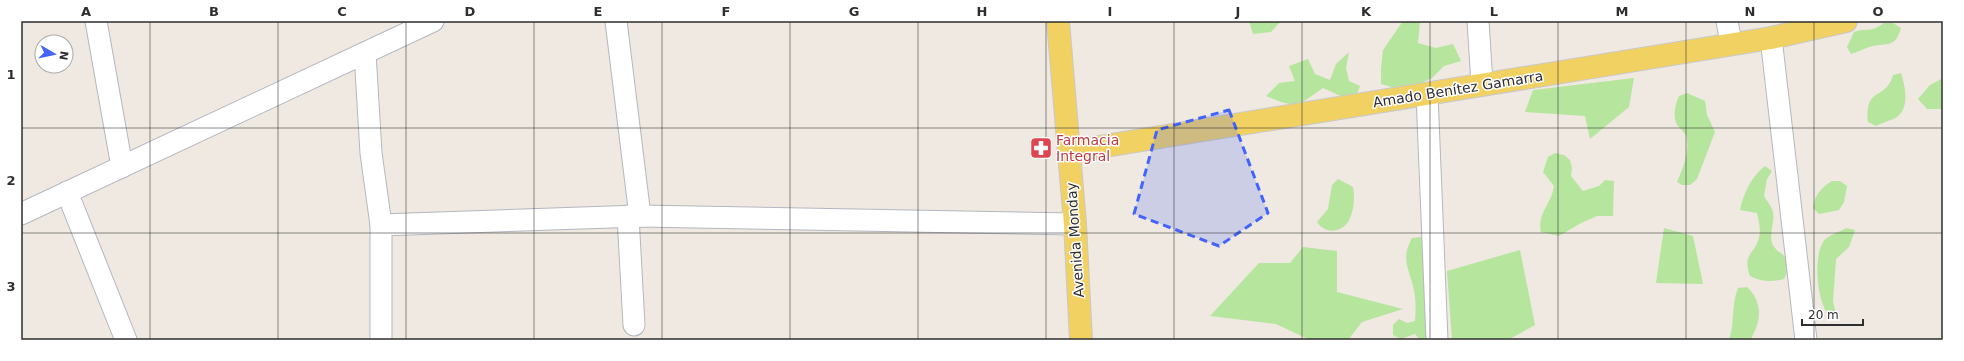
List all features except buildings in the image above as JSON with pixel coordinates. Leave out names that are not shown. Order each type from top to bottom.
[{"type":"main road","name":"Avenida Monday","points":[[1058,21],[1075,224],[1081,340]]},
{"type":"main road","name":"Amado Benítez Gamarra","points":[[1068,152],[1731,43],[1771,38],[1846,21]]},
{"type":"street","points":[[96,21],[122,167]]},
{"type":"street","points":[[21,214],[364,53],[411,26],[433,21]]},
{"type":"street","points":[[616,21],[634,216],[634,325]]},
{"type":"street","points":[[1478,21],[1482,84]]},
{"type":"street","points":[[1727,21],[1731,43]]},
{"type":"street","points":[[1771,38],[1806,340]]},
{"type":"street","points":[[364,53],[371,153],[381,225],[381,340]]},
{"type":"street","points":[[1427,94],[1438,340]]},
{"type":"street","points":[[67,192],[126,340]]},
{"type":"street","points":[[381,225],[634,216],[1075,224]]},
{"type":"highlighted area","points":[[1229,110],[1268,213],[1219,246],[1134,214],[1157,130]]},
{"type":"green space","points":[[1249,21],[1281,21],[1271,32],[1253,34]]},
{"type":"green space","points":[[1403,21],[1420,21],[1418,43],[1436,48],[1453,44],[1461,61],[1444,66],[1432,78],[1415,86],[1399,89],[1381,84],[1383,50]]},
{"type":"green space","points":[[1884,23],[1893,23],[1901,28],[1896,40],[1889,44],[1869,47],[1851,54],[1847,47],[1854,32],[1875,28]]},
{"type":"green space","points":[[1349,52],[1346,68],[1349,81],[1360,86],[1354,102],[1323,88],[1297,106],[1266,96],[1279,83],[1295,81],[1289,66],[1308,59],[1315,74],[1330,80],[1336,64]]},
{"type":"green space","points":[[1901,73],[1905,93],[1902,112],[1897,117],[1876,126],[1868,122],[1868,110],[1872,98],[1885,89],[1890,83],[1893,75]]},
{"type":"green space","points":[[1634,78],[1629,107],[1590,139],[1585,116],[1525,112],[1533,90]]},
{"type":"green space","points":[[1943,78],[1943,109],[1927,109],[1918,99],[1930,85]]},
{"type":"green space","points":[[1687,93],[1705,101],[1707,115],[1715,132],[1697,179],[1690,185],[1682,185],[1677,182],[1686,156],[1687,139],[1676,123],[1675,111],[1679,96]]},
{"type":"green space","points":[[1555,153],[1564,155],[1570,160],[1572,168],[1571,176],[1583,191],[1599,186],[1605,180],[1614,181],[1613,216],[1597,216],[1581,223],[1559,236],[1541,232],[1541,219],[1554,186],[1543,172],[1548,157]]},
{"type":"green space","points":[[1765,166],[1772,171],[1767,179],[1764,196],[1773,212],[1771,239],[1775,248],[1788,260],[1789,265],[1784,279],[1775,281],[1762,280],[1750,276],[1747,263],[1759,238],[1759,223],[1757,213],[1740,210],[1743,198],[1749,186],[1760,170]]},
{"type":"green space","points":[[1338,179],[1353,187],[1353,210],[1345,226],[1341,229],[1332,231],[1320,226],[1317,222],[1328,209],[1332,185]]},
{"type":"green space","points":[[1832,181],[1840,181],[1847,186],[1844,202],[1839,210],[1819,214],[1813,208],[1815,199],[1822,189]]},
{"type":"green space","points":[[1664,228],[1693,236],[1703,284],[1656,283]]},
{"type":"green space","points":[[1846,228],[1855,230],[1849,247],[1836,259],[1833,302],[1836,313],[1829,316],[1825,309],[1819,290],[1817,269],[1818,259],[1823,242],[1830,236]]},
{"type":"green space","points":[[1421,237],[1425,245],[1431,340],[1420,340],[1415,334],[1401,339],[1393,335],[1393,325],[1399,319],[1407,323],[1415,321],[1415,295],[1406,257],[1412,238]]},
{"type":"green space","points":[[1303,247],[1337,251],[1337,292],[1403,309],[1362,322],[1348,340],[1310,340],[1276,324],[1210,316],[1259,263],[1290,263]]},
{"type":"green space","points":[[1520,250],[1535,325],[1508,340],[1452,340],[1447,271]]},
{"type":"green space","points":[[1747,287],[1757,301],[1759,317],[1756,329],[1751,340],[1729,340],[1732,327],[1734,301],[1738,288]]},
{"type":"place","name":"Farmacia Integral","points":[[1041,148]]}]
